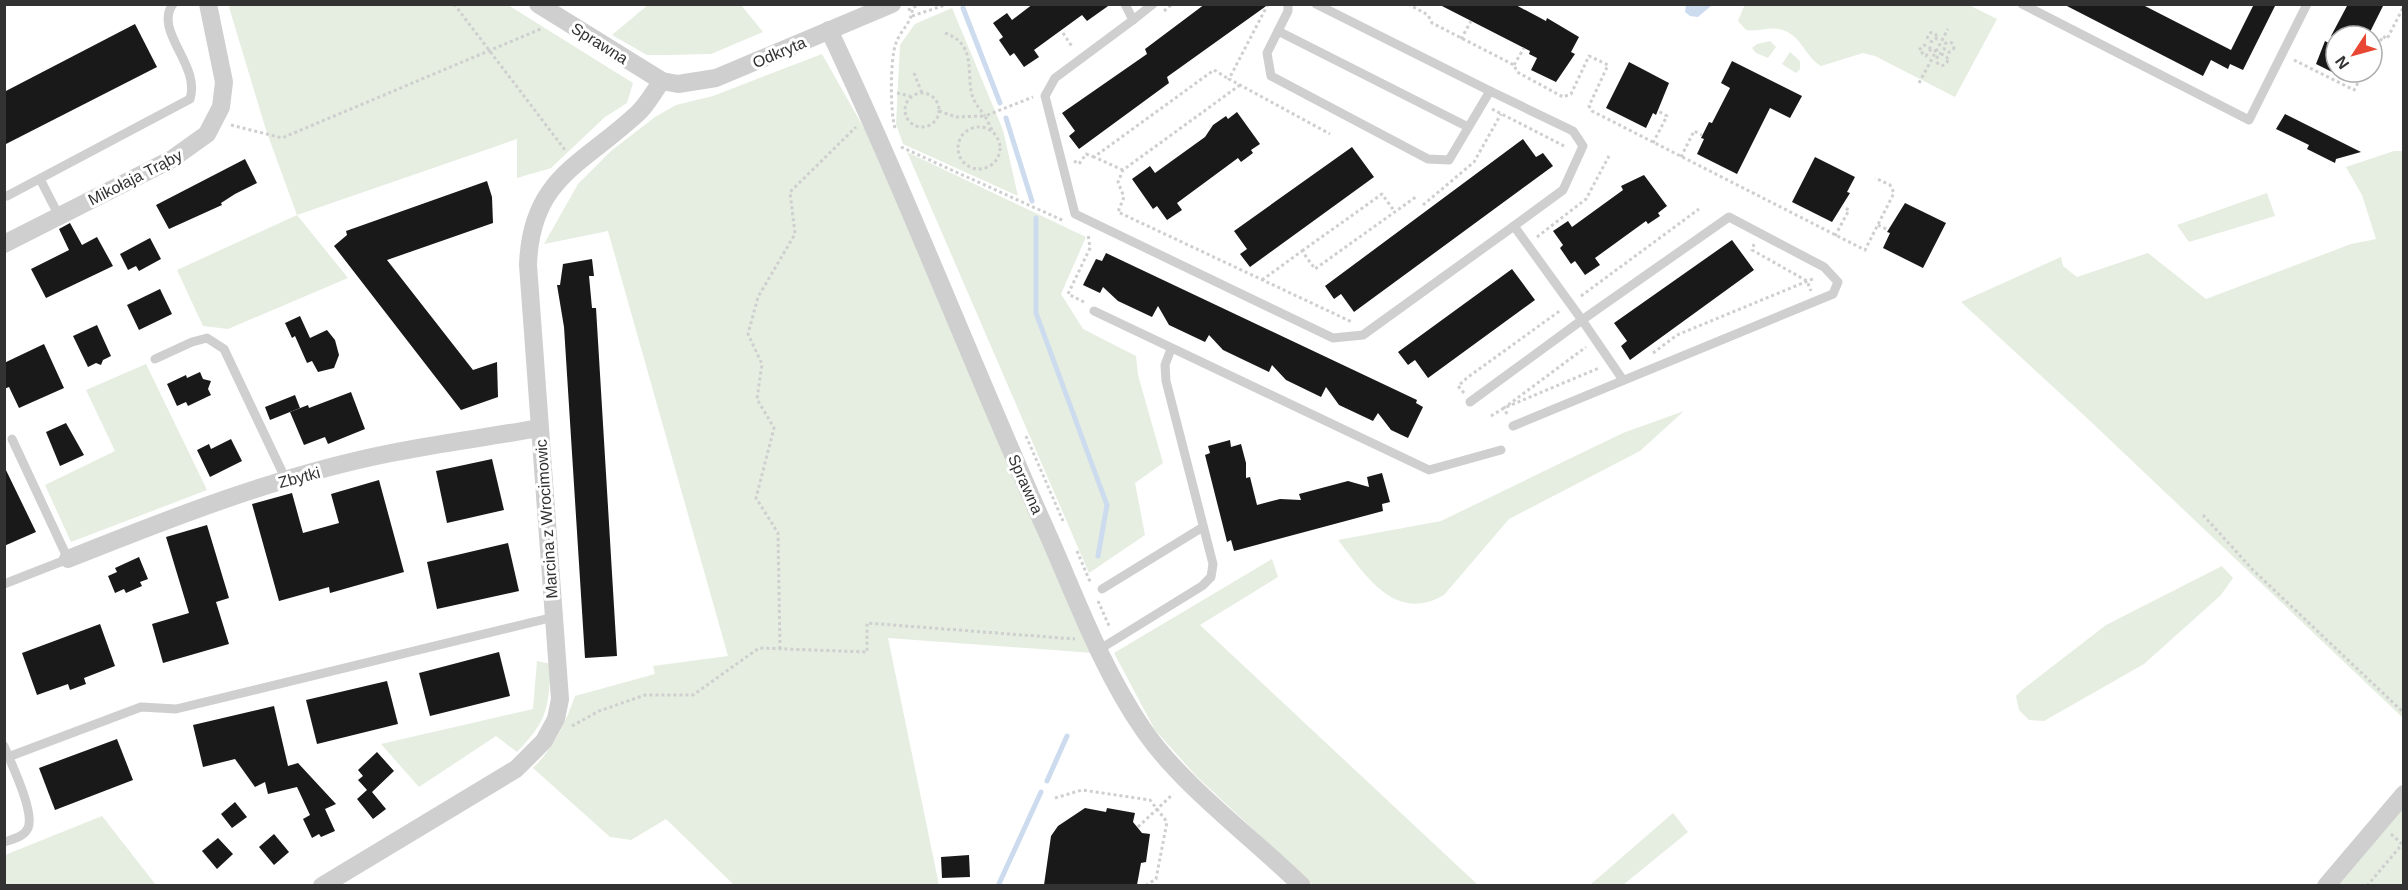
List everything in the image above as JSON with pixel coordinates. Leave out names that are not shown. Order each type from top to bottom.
[{"type":"street","name":"Mikołaja Trąby","points":[[4,244],[194,146],[207,134],[221,107],[225,82],[208,4]]},
{"type":"street","name":"Sprawna","points":[[538,4],[662,81]]},
{"type":"street","name":"Odkryta","points":[[662,81],[678,84],[716,78],[890,7]]},
{"type":"street","name":"Sprawna","points":[[830,30],[993,410],[1103,643],[1129,706],[1158,748],[1189,781],[1302,885]]},
{"type":"street","name":"Marcina z Wrocimowic","points":[[322,885],[516,769],[544,741],[556,719],[560,699],[528,265],[531,229],[554,184],[576,163],[639,112],[662,81]]},
{"type":"street","name":"Zbytki","points":[[68,559],[181,514],[286,480],[390,453],[539,428]]},
{"type":"street","points":[[2326,885],[2403,794]]},
{"type":"lane","points":[[7,196],[190,99],[192,77],[167,24],[167,12],[173,4]]},
{"type":"lane","points":[[1125,4],[1133,20]]},
{"type":"lane","points":[[1153,4],[1055,78],[1045,96],[1075,214],[1333,338],[1363,335],[1563,190],[1583,146],[1573,131],[1316,4]]},
{"type":"lane","points":[[1288,4],[1267,53],[1271,76],[1428,159],[1449,160],[1490,91]]},
{"type":"lane","points":[[2022,4],[2249,120],[2307,4]]},
{"type":"lane","points":[[1278,31],[1468,128]]},
{"type":"lane","points":[[40,179],[59,216]]},
{"type":"lane","points":[[1470,402],[1591,313],[1729,217],[1824,267],[1838,282],[1833,294],[1815,302],[1513,426]]},
{"type":"lane","points":[[1514,226],[1623,380]]},
{"type":"lane","points":[[1094,311],[1429,470],[1501,450]]},
{"type":"lane","points":[[155,359],[192,342],[207,338],[224,349],[286,480]]},
{"type":"lane","points":[[1103,643],[1202,586],[1211,577],[1213,564],[1166,381],[1165,365],[1171,349]]},
{"type":"lane","points":[[4,584],[68,559],[12,439]]},
{"type":"lane","points":[[1099,593],[1203,527]]},
{"type":"lane","points":[[9,757],[141,707],[177,709],[554,617]]},
{"type":"lane","points":[[4,746],[30,815],[28,828],[22,835],[4,842]]},
{"type":"path","points":[[454,4],[576,163]]},
{"type":"path","points":[[890,7],[912,8],[921,4]]},
{"type":"path","points":[[912,16],[948,4]]},
{"type":"path","points":[[1163,11],[1172,4]]},
{"type":"path","points":[[1408,4],[1428,15],[1432,23],[1514,65],[1517,72],[1563,97],[1571,94],[1589,56],[1608,65],[1589,106],[1592,111],[1865,250],[1894,192],[1890,185],[1875,178]]},
{"type":"path","points":[[2384,37],[2387,39],[2403,6]]},
{"type":"path","points":[[896,133],[890,112],[895,45],[912,16],[912,8]]},
{"type":"path","points":[[1461,39],[1471,21]]},
{"type":"path","points":[[215,121],[282,138],[550,25]]},
{"type":"path","points":[[1919,83],[1936,52],[1941,48],[1948,29]]},
{"type":"path","points":[[945,33],[963,47],[972,68],[972,92],[999,141],[1000,152],[992,165],[979,170],[968,167],[959,157],[957,145],[961,135],[970,128],[983,127],[992,131]]},
{"type":"path","points":[[1063,33],[1074,50]]},
{"type":"path","points":[[1932,42],[1941,48]]},
{"type":"path","points":[[1514,65],[1524,48]]},
{"type":"path","points":[[1931,50],[1941,54]]},
{"type":"path","points":[[2303,65],[2324,75]]},
{"type":"path","points":[[1094,157],[1214,70],[1229,79]]},
{"type":"path","points":[[914,73],[922,93]]},
{"type":"path","points":[[2342,84],[2354,90],[2357,84]]},
{"type":"path","points":[[1240,85],[1123,170],[1118,182],[1124,197],[1118,212],[1358,325]]},
{"type":"path","points":[[897,93],[912,96],[922,93],[933,96],[939,105],[936,121],[929,126],[913,125],[905,112],[905,105],[912,96]]},
{"type":"path","points":[[939,111],[956,117],[985,116],[1031,97],[1045,96]]},
{"type":"path","points":[[1483,103],[1566,147],[1571,155]]},
{"type":"path","points":[[1653,142],[1667,116],[1658,111]]},
{"type":"path","points":[[1423,205],[1474,162],[1501,114]]},
{"type":"path","points":[[780,649],[778,533],[756,498],[774,428],[757,399],[762,364],[748,334],[758,297],[795,234],[790,192],[868,115]]},
{"type":"path","points":[[1681,157],[1694,131],[1702,135]]},
{"type":"path","points":[[898,140],[901,147],[1074,226]]},
{"type":"path","points":[[894,150],[901,147]]},
{"type":"path","points":[[1069,158],[1079,164],[1086,154],[1123,170]]},
{"type":"path","points":[[1542,247],[1536,238],[1586,199],[1609,156]]},
{"type":"path","points":[[1262,280],[1382,194],[1395,212]]},
{"type":"path","points":[[1302,251],[1315,269],[1416,196]]},
{"type":"path","points":[[1835,236],[1848,210],[1843,207]]},
{"type":"path","points":[[1878,225],[1888,230]]},
{"type":"path","points":[[1084,231],[1090,240],[1090,248],[1068,294],[1094,306],[1094,311]]},
{"type":"path","points":[[1755,237],[1752,250],[1807,281],[1815,302]]},
{"type":"path","points":[[1646,358],[1677,335],[1828,272]]},
{"type":"path","points":[[1579,297],[1591,313]]},
{"type":"path","points":[[1556,301],[1593,352]]},
{"type":"path","points":[[1491,416],[1588,346]]},
{"type":"path","points":[[1504,408],[1590,374],[1603,366],[1598,359]]},
{"type":"path","points":[[1504,408],[1513,426]]},
{"type":"path","points":[[1024,432],[1067,530]]},
{"type":"path","points":[[2203,515],[2253,570],[2403,713]]},
{"type":"path","points":[[1072,541],[1091,585]]},
{"type":"path","points":[[544,741],[599,711],[645,695],[693,695],[759,648],[867,652],[867,623],[1103,643],[1099,593]]},
{"type":"path","points":[[1055,798],[1082,790],[1150,800],[1167,822],[1156,879],[1145,885]]},
{"type":"path","points":[[1138,827],[1173,794]]},
{"type":"path","points":[[2367,885],[2403,844]]},
{"type":"shaded area","points":[[235,4],[508,5],[633,83],[627,103],[605,117],[551,168],[517,178],[517,139],[297,215],[266,130],[229,7]]},
{"type":"shaded area","points":[[649,4],[741,5],[763,32],[711,54],[647,55],[612,35]]},
{"type":"shaded area","points":[[1745,4],[1969,5],[1997,19],[1955,97],[1875,56],[1863,53],[1821,66],[1810,57],[1793,35],[1787,32],[1779,29],[1746,30],[1738,21]]},
{"type":"shaded area","points":[[952,8],[1003,130],[1018,196],[903,144],[896,124],[900,45],[915,24]]},
{"type":"shaded area","points":[[1770,41],[1776,47],[1768,58],[1756,53],[1752,48],[1757,44]]},
{"type":"shaded area","points":[[1790,52],[1800,61],[1800,69],[1796,73],[1782,64]]},
{"type":"shaded area","points":[[822,54],[866,132],[1093,653],[888,638],[939,885],[734,885],[666,819],[631,840],[610,837],[533,768],[558,734],[575,696],[655,674],[653,666],[728,656],[608,231],[544,244],[578,184],[611,151],[655,117],[676,105],[713,96]]},
{"type":"shaded area","points":[[2394,151],[2404,151],[2403,718],[2088,419],[1961,302],[2061,257],[2063,266],[2077,277],[2148,253],[2206,299],[2351,244],[2376,239],[2362,195],[2346,167]]},
{"type":"shaded area","points":[[907,152],[1086,237],[1061,294],[1083,329],[1136,356],[1138,375],[1163,463],[1135,483],[1145,535],[1089,573]]},
{"type":"shaded area","points":[[2267,193],[2275,216],[2189,242],[2177,225]]},
{"type":"shaded area","points":[[297,215],[348,278],[228,329],[203,326],[177,270]]},
{"type":"shaded area","points":[[146,364],[207,490],[71,542],[45,485],[115,451],[86,390]]},
{"type":"shaded area","points":[[1684,411],[1640,451],[1509,519],[1444,595],[1426,602],[1410,603],[1396,599],[1382,591],[1370,580],[1338,540],[1441,521],[1623,433]]},
{"type":"shaded area","points":[[1272,559],[1278,577],[1200,625],[1478,885],[1313,885],[1197,777],[1155,730],[1114,653]]},
{"type":"shaded area","points":[[2222,566],[2233,578],[2221,595],[2144,664],[2044,721],[2029,720],[2019,710],[2016,696],[2022,690],[2106,625]]},
{"type":"shaded area","points":[[537,661],[551,664],[545,712],[528,741],[517,752],[496,736],[419,787],[381,744],[533,709]]},
{"type":"shaded area","points":[[2403,796],[2403,885],[2325,885]]},
{"type":"shaded area","points":[[1673,813],[1688,832],[1623,885],[1590,885]]},
{"type":"shaded area","points":[[102,816],[156,885],[5,885],[5,855]]},
{"type":"water","points":[[1686,4],[1712,5],[1698,17],[1690,16],[1685,12]]},
{"type":"building","points":[[1033,4],[1111,4],[1087,21],[1082,15],[1034,50],[1039,57],[1024,67],[1014,53],[1010,56],[999,40],[1003,37],[993,23],[1007,13],[1012,20]]},
{"type":"building","points":[[1205,4],[1269,4],[1167,77],[1169,83],[1079,149],[1069,136],[1075,131],[1062,113],[1147,54],[1145,49]]},
{"type":"building","points":[[1438,4],[1514,4],[1546,21],[1547,18],[1579,37],[1571,52],[1575,54],[1556,82],[1531,70],[1537,58],[1529,54],[1530,51]]},
{"type":"building","points":[[2063,4],[2141,4],[2231,50],[2254,4],[2276,4],[2243,70],[2230,64],[2228,69],[2211,60],[2203,76]]},
{"type":"building","points":[[2348,4],[2384,4],[2374,24],[2337,24]]},
{"type":"building","points":[[135,24],[157,67],[4,145],[4,92]]},
{"type":"building","points":[[2324,44],[2324,68],[2316,64]]},
{"type":"building","points":[[1732,61],[1802,96],[1790,118],[1770,108],[1737,174],[1697,154],[1704,139],[1701,138],[1709,122],[1712,123],[1730,88],[1721,83]]},
{"type":"building","points":[[1629,62],[1669,83],[1656,115],[1653,113],[1646,128],[1606,108]]},
{"type":"building","points":[[1237,112],[1260,144],[1251,150],[1253,153],[1241,162],[1238,158],[1177,203],[1182,210],[1167,220],[1157,206],[1153,209],[1132,179],[1150,166],[1155,173],[1205,137],[1213,125],[1226,116],[1228,119]]},
{"type":"building","points":[[2285,114],[2361,152],[2336,159],[2335,163],[2307,149],[2309,145],[2276,129]]},
{"type":"building","points":[[1523,139],[1536,157],[1543,153],[1553,166],[1354,312],[1341,294],[1334,299],[1325,286]]},
{"type":"building","points":[[1352,147],[1374,177],[1250,267],[1240,254],[1247,249],[1234,231]]},
{"type":"building","points":[[1815,157],[1855,177],[1847,192],[1850,193],[1832,222],[1792,202]]},
{"type":"building","points":[[245,159],[257,183],[235,194],[221,203],[222,205],[169,229],[156,205]]},
{"type":"building","points":[[1644,175],[1667,206],[1658,213],[1660,216],[1648,224],[1646,221],[1595,258],[1600,265],[1585,275],[1575,261],[1571,264],[1560,248],[1563,245],[1553,231],[1568,221],[1572,227],[1623,190],[1621,186]]},
{"type":"building","points":[[487,181],[492,197],[493,223],[387,260],[473,370],[497,362],[498,397],[461,410],[334,246],[347,235],[346,231]]},
{"type":"building","points":[[1905,203],[1946,223],[1923,268],[1883,248],[1890,233],[1887,232]]},
{"type":"building","points":[[70,223],[82,245],[97,237],[113,266],[46,298],[31,269],[69,250],[59,229]]},
{"type":"building","points":[[150,238],[161,259],[139,271],[136,266],[128,270],[120,254]]},
{"type":"building","points":[[1732,240],[1754,270],[1630,360],[1621,346],[1627,341],[1614,323]]},
{"type":"building","points":[[1106,253],[1417,400],[1416,403],[1423,407],[1408,438],[1391,430],[1378,413],[1373,421],[1339,405],[1326,387],[1321,397],[1286,380],[1272,365],[1269,372],[1223,350],[1209,335],[1205,342],[1169,325],[1158,306],[1152,317],[1118,301],[1103,287],[1100,293],[1083,285],[1096,259],[1102,261]]},
{"type":"building","points":[[592,259],[594,276],[589,276],[592,308],[596,308],[617,656],[585,658],[564,327],[557,285],[560,285],[563,264]]},
{"type":"building","points":[[1512,269],[1535,300],[1428,378],[1415,360],[1408,365],[1398,352]]},
{"type":"building","points":[[160,289],[172,314],[139,330],[127,305]]},
{"type":"building","points":[[300,316],[310,338],[327,330],[335,340],[339,355],[334,368],[318,372],[312,361],[307,363],[295,336],[292,338],[285,323]]},
{"type":"building","points":[[97,325],[111,356],[103,360],[101,365],[96,363],[88,367],[73,336]]},
{"type":"building","points":[[44,344],[64,388],[19,408],[9,387],[4,389],[4,363]]},
{"type":"building","points":[[200,372],[203,379],[211,381],[208,389],[211,395],[188,406],[186,402],[177,406],[167,384],[186,375],[187,378]]},
{"type":"building","points":[[351,392],[365,429],[328,444],[325,437],[304,445],[290,412],[308,405],[309,408]]},
{"type":"building","points":[[295,395],[300,408],[270,420],[265,407]]},
{"type":"building","points":[[66,423],[84,455],[60,466],[46,432]]},
{"type":"building","points":[[231,439],[242,461],[210,477],[197,450],[209,444],[211,449]]},
{"type":"building","points":[[1230,440],[1231,447],[1241,444],[1246,463],[1246,478],[1250,477],[1257,505],[1280,499],[1301,500],[1299,494],[1348,481],[1369,487],[1367,477],[1382,473],[1390,502],[1382,504],[1383,511],[1234,551],[1231,540],[1227,542],[1205,455],[1210,453],[1208,446]]},
{"type":"building","points":[[492,459],[504,510],[447,523],[436,471]]},
{"type":"building","points":[[4,466],[36,532],[4,546]]},
{"type":"building","points":[[379,480],[404,572],[330,593],[329,587],[279,601],[252,504],[292,493],[303,533],[339,523],[331,494]]},
{"type":"building","points":[[207,525],[229,598],[216,602],[229,644],[163,663],[152,624],[189,613],[166,537]]},
{"type":"building","points":[[508,543],[519,591],[437,609],[427,562]]},
{"type":"building","points":[[139,557],[148,579],[140,582],[142,586],[126,593],[124,589],[115,593],[108,576],[117,572],[115,568]]},
{"type":"building","points":[[100,624],[115,666],[84,678],[86,684],[70,690],[68,684],[37,695],[22,653]]},
{"type":"building","points":[[499,652],[510,696],[430,716],[419,673]]},
{"type":"building","points":[[387,681],[398,724],[317,744],[306,700]]},
{"type":"building","points":[[274,706],[288,766],[298,763],[336,804],[325,809],[335,831],[321,837],[319,834],[312,838],[303,819],[310,815],[297,787],[268,794],[265,782],[255,787],[235,759],[203,767],[193,725]]},
{"type":"building","points":[[117,739],[133,780],[55,810],[39,768]]},
{"type":"building","points":[[377,752],[394,771],[372,792],[386,809],[373,819],[357,799],[367,790],[358,780],[363,776],[358,770]]},
{"type":"building","points":[[235,802],[247,817],[232,828],[221,814]]},
{"type":"building","points":[[1085,808],[1106,812],[1107,808],[1135,813],[1133,822],[1142,833],[1150,834],[1146,862],[1141,863],[1137,885],[1044,885],[1051,836],[1058,826]]},
{"type":"building","points":[[274,834],[289,852],[274,865],[259,847]]},
{"type":"building","points":[[218,838],[233,854],[217,869],[202,851]]},
{"type":"building","points":[[969,855],[970,877],[942,878],[941,857]]},
{"type":"waterway","points":[[963,8],[1000,103]]},
{"type":"waterway","points":[[1006,118],[1032,201]]},
{"type":"waterway","points":[[1036,218],[1036,313],[1107,505],[1098,556]]},
{"type":"waterway","points":[[1047,781],[1067,736]]},
{"type":"waterway","points":[[998,886],[1041,792]]}]
